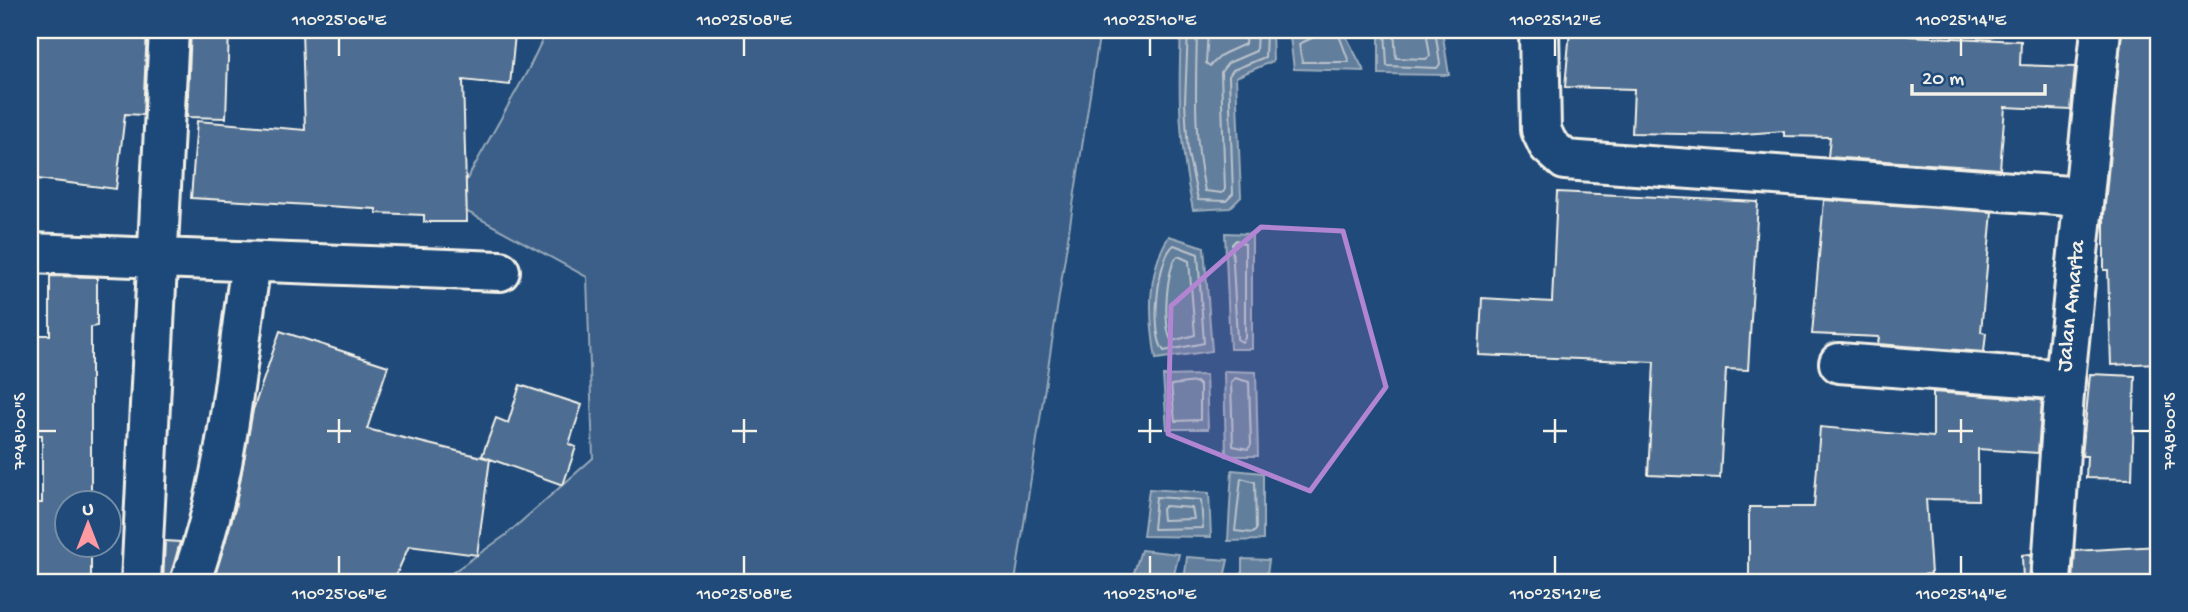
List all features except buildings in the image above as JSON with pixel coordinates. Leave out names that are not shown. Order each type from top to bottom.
[{"type":"street","points":[[141,582],[169,30]]},
{"type":"street","points":[[1539,30],[1541,130],[1548,145],[1565,160],[2084,197]]},
{"type":"street","name":"Jalan Amarta","points":[[2050,582],[2064,380],[2101,30]]},
{"type":"street","points":[[30,253],[500,271]]},
{"type":"street","points":[[190,582],[204,546],[220,467],[251,262]]},
{"type":"street","points":[[1839,363],[2064,380]]},
{"type":"highlighted area","points":[[1261,227],[1343,231],[1386,387],[1310,491],[1168,434],[1171,306]]},
{"type":"shaded area","points":[[547,30],[1100,30],[1015,582],[439,582],[506,535],[593,458],[587,277],[453,204],[528,70]]},
{"type":"water","points":[[1181,30],[1272,30],[1273,61],[1236,77],[1241,197],[1230,208],[1193,210],[1181,120]]},
{"type":"water","points":[[1322,30],[1343,30],[1364,71],[1294,69],[1290,37]]},
{"type":"water","points":[[1379,30],[1442,30],[1449,75],[1379,74]]},
{"type":"water","points":[[1225,233],[1252,234],[1252,349],[1230,349]]},
{"type":"water","points":[[1169,236],[1204,247],[1212,351],[1156,359],[1151,296],[1156,265]]},
{"type":"water","points":[[1224,371],[1256,372],[1258,456],[1226,456]]},
{"type":"water","points":[[1206,375],[1208,429],[1167,429],[1163,376]]},
{"type":"water","points":[[1232,470],[1263,473],[1263,540],[1228,541]]},
{"type":"water","points":[[1149,489],[1209,493],[1211,537],[1143,536]]},
{"type":"water","points":[[1141,550],[1179,554],[1172,582],[1131,582]]},
{"type":"water","points":[[1187,557],[1228,560],[1223,582],[1184,582]]},
{"type":"water","points":[[1242,559],[1269,560],[1266,582],[1242,582]]}]
